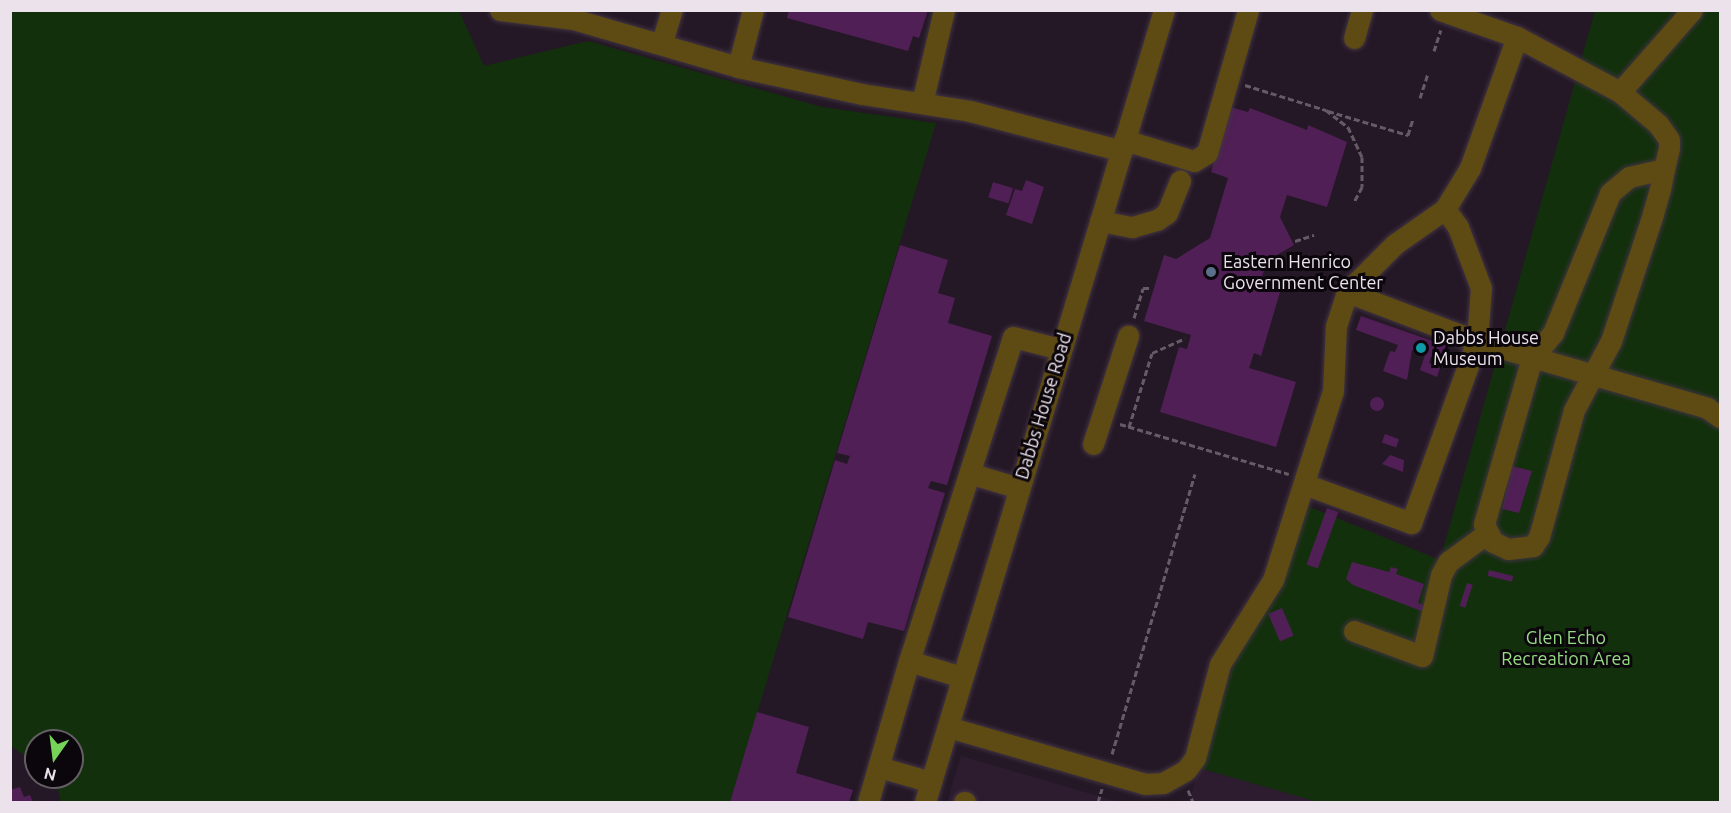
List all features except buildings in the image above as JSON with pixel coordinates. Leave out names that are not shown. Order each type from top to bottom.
[{"type":"street","points":[[500,10],[573,19],[662,42],[738,67],[922,104],[970,111],[1194,160],[1207,153],[1248,10]]},
{"type":"street","points":[[662,42],[672,10]]},
{"type":"street","points":[[738,67],[753,10]]},
{"type":"street","points":[[922,104],[944,10]]},
{"type":"street","name":"Dabbs House Road","points":[[925,802],[1164,10]]},
{"type":"street","points":[[1354,39],[1362,10]]},
{"type":"street","points":[[1620,93],[1692,10]]},
{"type":"street","points":[[1440,19],[1517,37],[1620,93],[1668,135],[1664,170],[1653,214],[1596,374],[1574,410],[1533,546],[1508,549],[1486,534]]},
{"type":"street","points":[[948,727],[1144,784],[1163,783],[1186,770],[1195,758],[1220,664],[1273,580],[1299,480],[1333,391],[1336,326],[1347,292],[1395,244],[1445,209],[1470,168],[1517,37]]},
{"type":"street","points":[[1354,631],[1422,656],[1441,575],[1448,562],[1486,534],[1488,508],[1532,358],[1553,333],[1610,193],[1629,177],[1664,170]]},
{"type":"street","points":[[1100,221],[1132,227],[1157,220],[1167,213],[1180,181]]},
{"type":"street","points":[[1299,480],[1411,523],[1477,341],[1481,288],[1458,227],[1445,209]]},
{"type":"street","points":[[1347,292],[1477,341],[1707,408],[1720,417]]},
{"type":"street","points":[[1093,444],[1128,336]]},
{"type":"street","points":[[868,802],[909,661],[972,474],[1013,337],[1060,349]]},
{"type":"street","points":[[972,474],[1019,488]]},
{"type":"street","points":[[909,661],[962,678]]},
{"type":"street","points":[[879,767],[931,782]]},
{"type":"path","points":[[1434,51],[1440,19]]},
{"type":"path","points":[[1420,98],[1428,72]]},
{"type":"path","points":[[1245,85],[1408,135],[1413,119]]},
{"type":"path","points":[[1326,110],[1348,127],[1358,144],[1363,171],[1354,202]]},
{"type":"path","points":[[1295,242],[1314,235]]},
{"type":"path","points":[[1128,336],[1143,288],[1150,288]]},
{"type":"path","points":[[1129,427],[1152,353],[1185,338]]},
{"type":"path","points":[[1112,422],[1299,480]]},
{"type":"path","points":[[1098,802],[1195,474]]},
{"type":"shaded area","points":[[961,756],[1119,802],[947,802]]},
{"type":"shaded area","points":[[1199,768],[1318,802],[1189,802]]},
{"type":"green space","points":[[10,11],[459,11],[484,66],[588,41],[822,107],[936,123],[730,802],[61,802],[58,789],[84,789],[84,729],[24,729],[24,755],[11,746]]},
{"type":"green space","name":"Glen Echo Recreation Area","points":[[1595,11],[1720,11],[1720,802],[1318,802],[1199,768],[1237,652],[1307,506],[1440,560]]},
{"type":"place","name":"Eastern Henrico Government Center","points":[[1211,272]]},
{"type":"place","name":"Dabbs House Museum","points":[[1421,348]]}]
